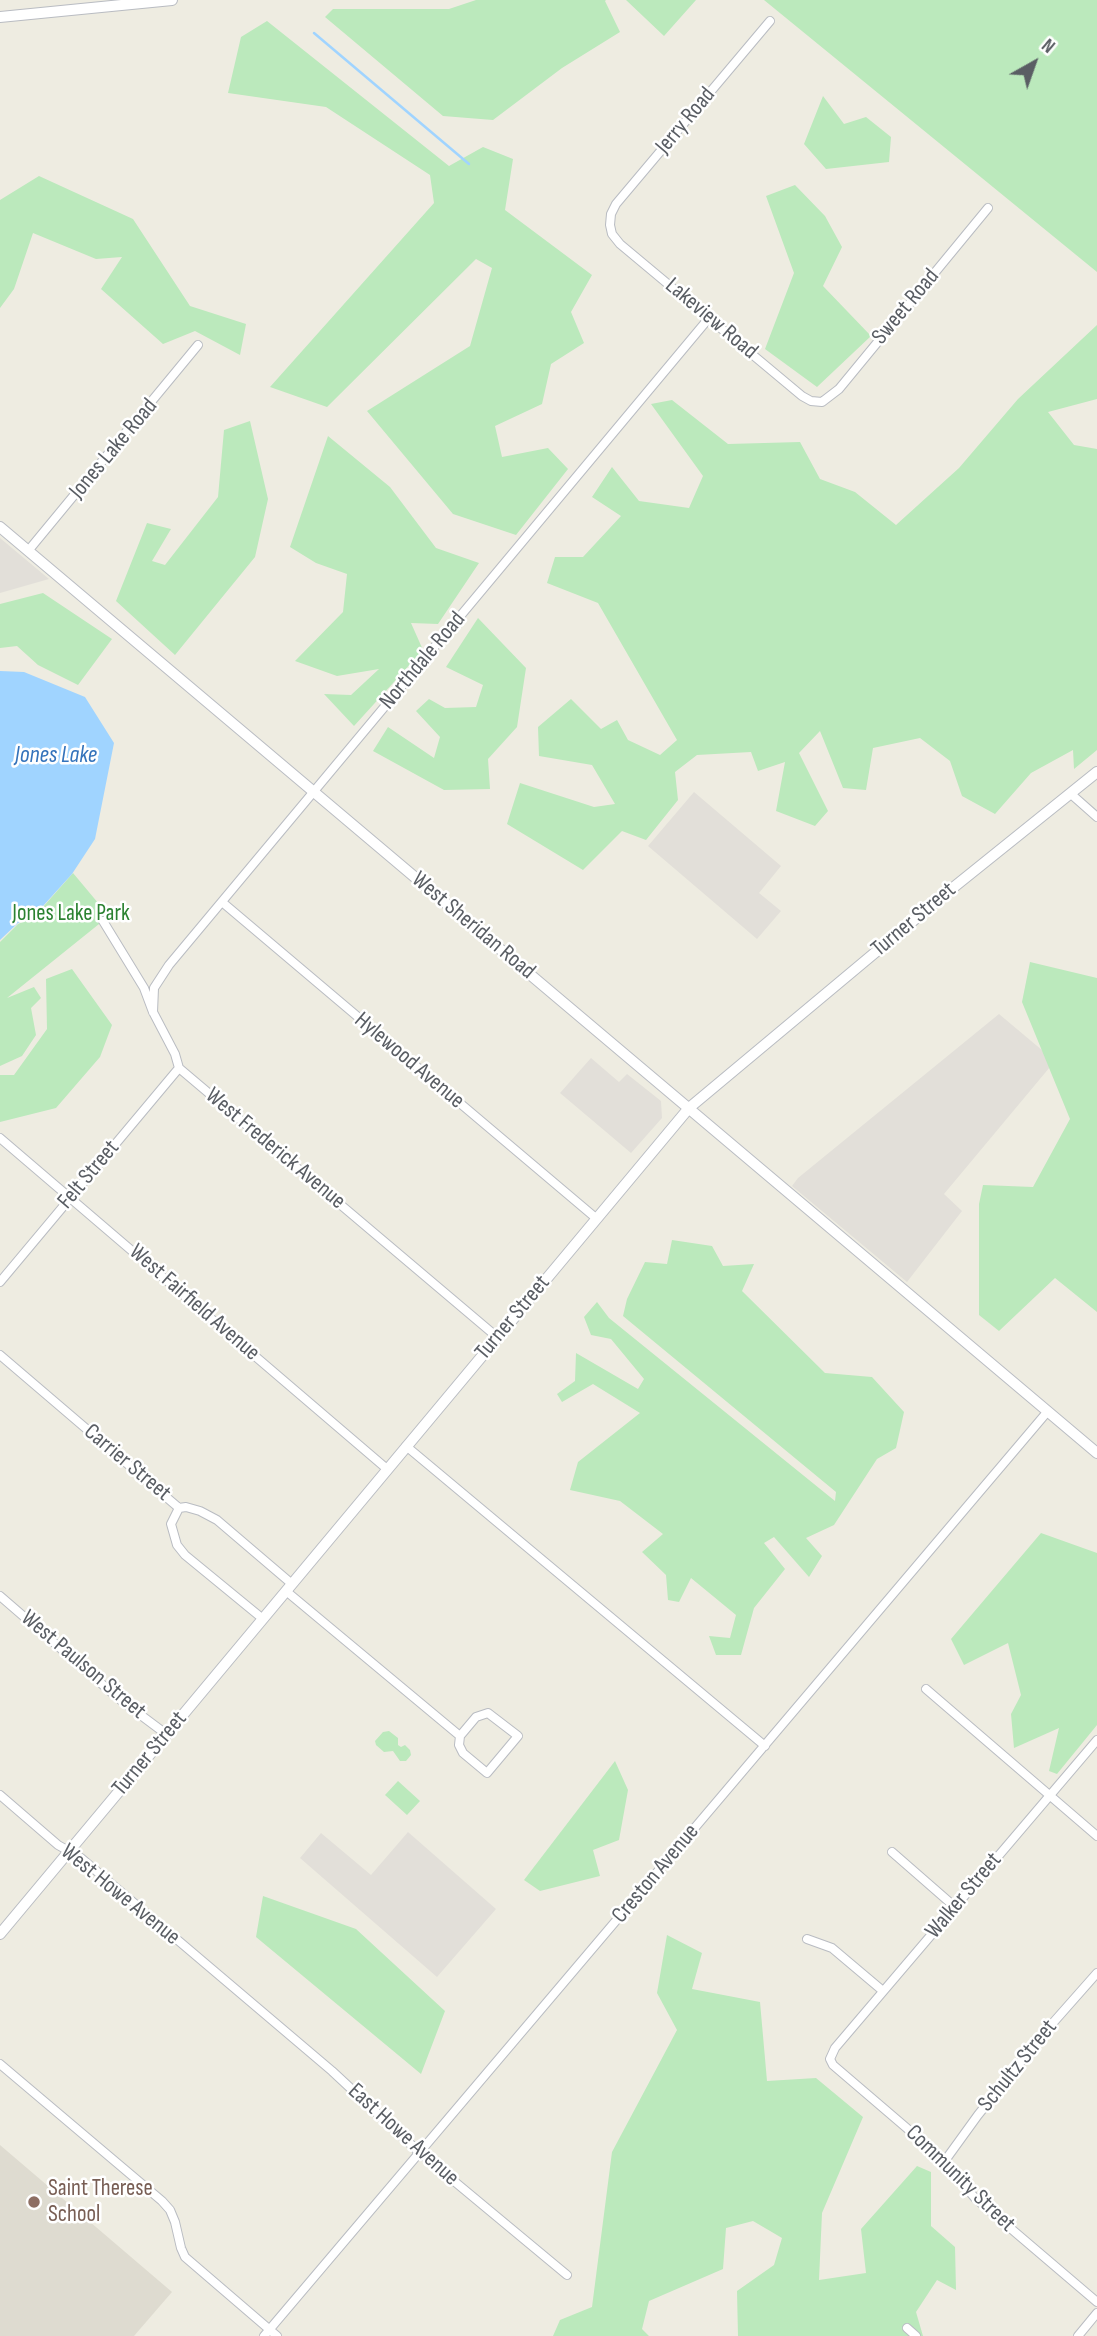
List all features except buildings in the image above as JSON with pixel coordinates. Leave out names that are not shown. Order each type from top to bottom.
[{"type":"street","points":[[0,18],[103,4],[172,0]]},
{"type":"street","name":"Jerry Road","points":[[610,225],[611,214],[617,204],[770,22]]},
{"type":"street","name":"Sweet Road","points":[[822,402],[839,389],[988,208]]},
{"type":"street","name":"Lakeview Road","points":[[610,225],[612,234],[620,244],[802,396],[811,401],[822,402]]},
{"type":"street","name":"Northdale Road","points":[[152,1012],[154,988],[161,976],[709,318]]},
{"type":"street","name":"Jones Lake Road","points":[[28,551],[198,345]]},
{"type":"street","name":"West Sheridan Road","points":[[0,527],[1097,1453]]},
{"type":"street","name":"Turner Street","points":[[0,1934],[689,1108],[966,876],[1097,772]]},
{"type":"street","points":[[1070,794],[1097,817]]},
{"type":"street","name":"Hylewood Avenue","points":[[222,902],[597,1219]]},
{"type":"street","name":"West Frederick Avenue","points":[[103,921],[144,988],[152,1012],[175,1054],[179,1068],[497,1337]]},
{"type":"street","name":"Felt Street","points":[[0,1282],[179,1068]]},
{"type":"street","name":"West Fairfield Avenue","points":[[0,1138],[387,1469]]},
{"type":"street","name":"Carrier Street","points":[[0,1355],[179,1508],[200,1511],[217,1520],[289,1587],[460,1736]]},
{"type":"street","name":"Creston Avenue","points":[[267,2333],[1048,1411]]},
{"type":"street","points":[[406,1447],[765,1746]]},
{"type":"street","points":[[179,1508],[171,1524],[177,1545],[185,1555],[263,1619]]},
{"type":"street","name":"West Paulson Street","points":[[0,1596],[118,1698],[166,1734]]},
{"type":"street","points":[[926,1689],[1097,1836]]},
{"type":"street","points":[[488,1713],[518,1736],[487,1773],[463,1753],[459,1745],[460,1736],[477,1717],[488,1713]]},
{"type":"street","name":"Walker Street","points":[[832,2052],[1097,1740]]},
{"type":"street","name":"West Howe Avenue","points":[[0,1795],[69,1852],[81,1858],[240,1995]]},
{"type":"street","points":[[892,1852],[955,1907]]},
{"type":"street","points":[[807,1939],[832,1948],[883,1991]]},
{"type":"street","name":"Schultz Street","points":[[944,2162],[995,2094],[1097,1973]]},
{"type":"street","name":"East Howe Avenue","points":[[240,1995],[331,2071],[419,2152],[567,2275]]},
{"type":"street","name":"Community Street","points":[[832,2052],[830,2059],[833,2065],[944,2162],[975,2198],[1097,2302]]},
{"type":"street","points":[[0,2064],[162,2201],[170,2210],[181,2248],[193,2266],[267,2333],[277,2336]]},
{"type":"street","points":[[1078,2336],[1097,2313]]},
{"type":"street","points":[[907,2328],[916,2336]]},
{"type":"shaded area","points":[[0,538],[49,579],[0,593]]},
{"type":"shaded area","points":[[694,792],[781,866],[759,893],[781,911],[757,939],[648,846]]},
{"type":"shaded area","points":[[999,1014],[1055,1061],[944,1194],[962,1211],[907,1282],[792,1186],[798,1178]]},
{"type":"shaded area","points":[[591,1058],[619,1082],[627,1074],[661,1101],[662,1118],[631,1153],[560,1093]]},
{"type":"shaded area","points":[[408,1832],[496,1909],[437,1977],[300,1858],[321,1833],[371,1875]]},
{"type":"shaded area","name":"Saint Therese School","points":[[0,2145],[172,2292],[134,2336],[0,2336]]},
{"type":"green space","points":[[476,0],[606,0],[620,32],[562,68],[493,120],[443,116],[325,17],[333,9],[449,9]]},
{"type":"green space","points":[[626,0],[696,0],[664,36]]},
{"type":"green space","points":[[764,0],[1097,0],[1097,272]]},
{"type":"green space","points":[[267,21],[449,166],[483,147],[513,159],[505,210],[592,275],[571,312],[584,343],[551,364],[542,404],[495,426],[502,457],[548,448],[568,469],[516,535],[453,514],[367,411],[470,346],[492,268],[476,259],[327,407],[270,387],[434,203],[430,175],[326,107],[228,93],[241,37]]},
{"type":"green space","points":[[823,96],[844,124],[866,117],[891,137],[889,162],[826,169],[804,144]]},
{"type":"green space","points":[[39,176],[133,219],[190,306],[246,324],[240,355],[195,331],[163,344],[101,289],[122,257],[96,259],[33,233],[14,289],[0,308],[0,200]]},
{"type":"green space","points":[[795,185],[825,216],[842,247],[823,286],[871,336],[817,387],[765,349],[794,273],[766,196]]},
{"type":"green space","points":[[1097,325],[1097,399],[1048,412],[1074,445],[1097,449],[1097,750],[1074,769],[1073,750],[1031,773],[995,814],[962,796],[950,761],[920,738],[873,748],[866,790],[843,788],[820,731],[799,753],[828,811],[815,826],[776,811],[785,762],[758,771],[751,752],[697,755],[675,772],[678,800],[646,840],[622,831],[583,870],[507,824],[520,783],[594,807],[615,804],[592,765],[539,756],[538,727],[571,699],[601,729],[617,720],[628,740],[660,755],[677,740],[598,603],[547,583],[555,557],[583,557],[621,516],[592,497],[612,467],[639,501],[689,508],[703,476],[651,404],[672,400],[728,444],[800,442],[820,479],[855,492],[896,525],[959,468],[1018,399]]},
{"type":"green space","points":[[250,421],[268,499],[255,557],[175,655],[116,601],[147,523],[171,529],[152,561],[165,565],[218,497],[224,430]]},
{"type":"green space","points":[[328,436],[390,487],[436,548],[479,563],[438,624],[411,623],[423,650],[354,726],[324,694],[351,695],[379,669],[337,676],[295,661],[343,612],[347,574],[316,563],[290,547]]},
{"type":"green space","points":[[43,593],[112,639],[78,685],[38,665],[17,646],[0,648],[0,604]]},
{"type":"green space","points":[[478,618],[526,668],[517,727],[488,759],[490,789],[444,790],[373,751],[388,727],[434,758],[440,737],[416,711],[429,699],[445,708],[476,707],[483,685],[446,667]]},
{"type":"green space","name":"Jones Lake Park","points":[[73,873],[109,916],[7,998],[34,987],[41,998],[31,1008],[36,1035],[22,1056],[0,1066],[0,942],[18,924],[35,916]]},
{"type":"green space","points":[[1030,962],[1097,978],[1097,1312],[1055,1278],[999,1331],[979,1315],[979,1204],[983,1185],[1033,1187],[1070,1119],[1022,1002]]},
{"type":"green space","points":[[72,969],[112,1025],[100,1057],[56,1108],[0,1122],[0,1075],[14,1075],[47,1029],[46,979]]},
{"type":"green space","points":[[672,1240],[712,1246],[723,1266],[754,1264],[742,1291],[825,1373],[872,1377],[904,1412],[896,1448],[877,1459],[834,1525],[806,1538],[822,1556],[809,1577],[774,1537],[764,1543],[785,1569],[754,1608],[741,1655],[716,1655],[709,1636],[730,1638],[736,1615],[691,1578],[679,1602],[668,1600],[666,1575],[642,1552],[663,1534],[620,1501],[570,1490],[578,1462],[640,1413],[593,1384],[562,1402],[557,1394],[575,1381],[576,1353],[638,1389],[644,1379],[611,1339],[591,1335],[584,1317],[597,1302],[609,1318],[835,1501],[836,1492],[623,1316],[627,1299],[645,1262],[667,1264]]},
{"type":"green space","points":[[1041,1533],[1097,1553],[1097,1725],[1057,1774],[1049,1771],[1059,1728],[1014,1748],[1011,1714],[1021,1695],[1008,1643],[964,1665],[951,1639]]},
{"type":"green space","points":[[389,1731],[398,1738],[398,1745],[405,1745],[410,1750],[411,1755],[406,1761],[400,1761],[393,1751],[384,1752],[376,1745],[375,1741],[383,1732]]},
{"type":"green space","points":[[615,1761],[628,1790],[619,1840],[593,1850],[600,1876],[540,1891],[524,1880]]},
{"type":"green space","points":[[398,1781],[420,1801],[407,1815],[385,1795]]},
{"type":"green space","points":[[263,1896],[356,1929],[445,2011],[421,2074],[256,1937]]},
{"type":"green space","points":[[667,1935],[702,1953],[692,1989],[760,2002],[767,2081],[816,2078],[863,2117],[822,2213],[819,2280],[866,2273],[861,2229],[917,2166],[931,2172],[931,2226],[955,2247],[956,2290],[937,2280],[916,2312],[923,2336],[738,2336],[737,2291],[774,2265],[782,2238],[753,2221],[726,2228],[723,2269],[649,2301],[642,2329],[649,2336],[553,2336],[560,2320],[592,2307],[612,2152],[677,2030],[657,1993]]},
{"type":"water","name":"Jones Lake","points":[[0,671],[24,672],[85,697],[114,743],[95,839],[72,874],[34,916],[18,923],[0,940]]},
{"type":"waterway","points":[[314,33],[469,164]]},
{"type":"place","name":"Saint Therese School","points":[[34,2202]]}]
